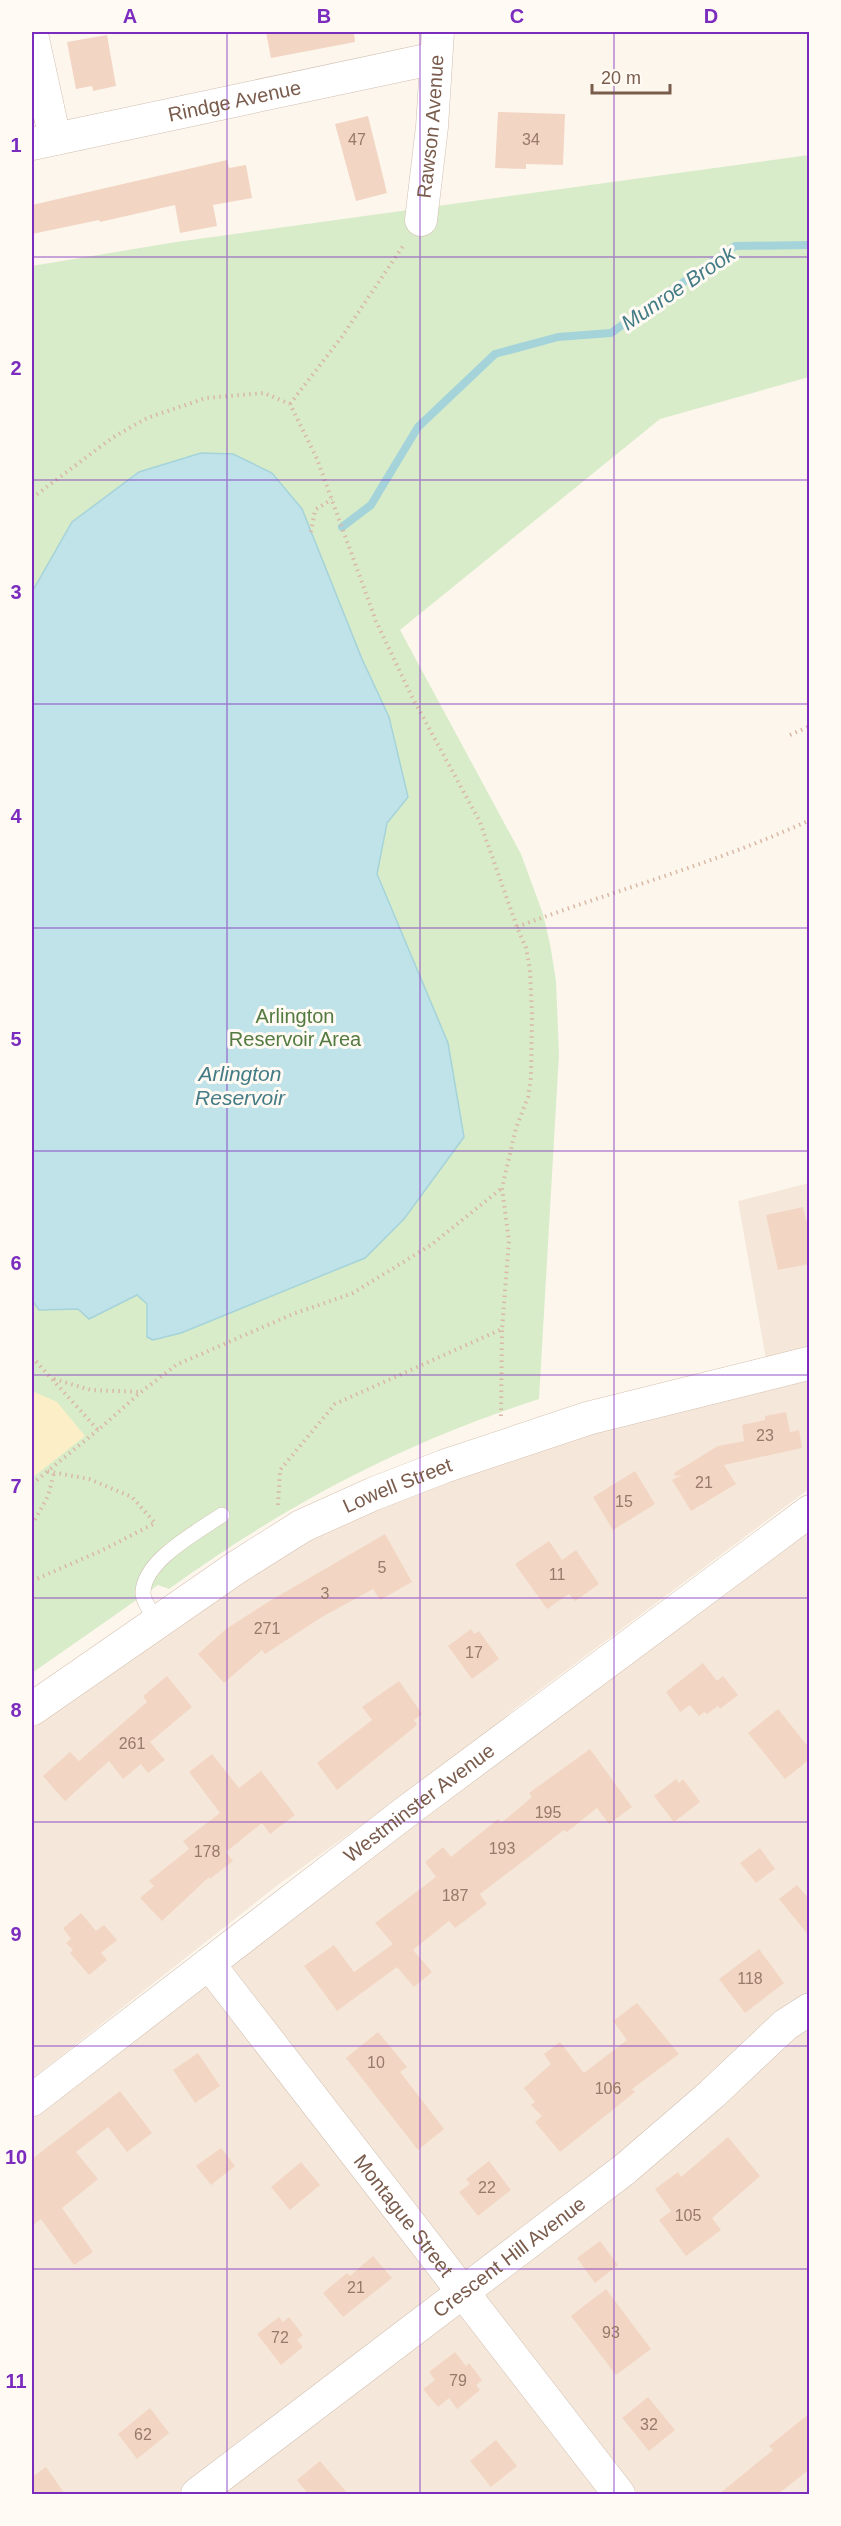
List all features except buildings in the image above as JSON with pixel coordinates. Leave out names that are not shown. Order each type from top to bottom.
[{"type":"main road","name":"Lowell Street","points":[[32,1709],[157,1622],[302,1526],[373,1494],[445,1466],[589,1418],[810,1363]]},
{"type":"street","points":[[32,34],[43,142]]},
{"type":"street","name":"Rindge Avenue","points":[[43,142],[437,45]]},
{"type":"street","name":"Rawson Avenue","points":[[421,220],[432,127],[437,45]]},
{"type":"street","name":"Westminster Avenue","points":[[32,2100],[406,1811],[810,1510]]},
{"type":"street","name":"Montague Street","points":[[210,1964],[619,2494]]},
{"type":"street","name":"Crescent Hill Avenue","points":[[197,2494],[624,2169],[712,2094],[784,2025],[810,2008]]},
{"type":"lane","points":[[157,1622],[142,1596],[144,1581],[154,1564],[222,1515]]},
{"type":"path","points":[[290,404],[341,338],[421,220]]},
{"type":"path","points":[[32,498],[112,438],[147,418],[206,398],[264,393],[290,404],[317,459],[376,621],[411,696],[480,822],[526,948],[530,970],[531,1077],[528,1096],[516,1128],[502,1188],[509,1241],[502,1329],[501,1421]]},
{"type":"path","points":[[311,532],[315,510],[332,499]]},
{"type":"path","points":[[790,735],[810,726]]},
{"type":"path","points":[[517,927],[565,909],[653,882],[768,839],[810,820]]},
{"type":"path","points":[[32,1484],[176,1365],[293,1314],[353,1293],[431,1245],[502,1188]]},
{"type":"path","points":[[272,1545],[268,1534],[278,1512],[280,1470],[334,1404],[502,1329]]},
{"type":"path","points":[[32,1357],[98,1430]]},
{"type":"path","points":[[53,1378],[91,1390],[141,1392]]},
{"type":"path","points":[[32,1581],[105,1549],[155,1522],[132,1497],[89,1479],[46,1471]]},
{"type":"path","points":[[32,1525],[48,1496],[54,1473]]},
{"type":"shaded area","points":[[809,1183],[809,1349],[766,1359],[738,1201]]},
{"type":"shaded area","points":[[809,1377],[809,1489],[517,1707],[453,1760],[279,1884],[32,2079],[32,1722],[265,1565],[345,1522],[434,1485],[557,1443]]},
{"type":"shaded area","points":[[809,1524],[809,2494],[638,2494],[346,2120],[231,1965]]},
{"type":"shaded area","points":[[210,1974],[603,2494],[32,2494],[32,2115]]},
{"type":"green space","name":"Arlington Reservoir Area","points":[[809,155],[809,377],[660,419],[400,630],[521,854],[543,914],[550,944],[556,981],[559,1054],[539,1399],[440,1436],[346,1479],[257,1530],[169,1589],[158,1585],[32,1673],[32,266],[176,242]]},
{"type":"sand","points":[[32,1391],[57,1402],[85,1436],[32,1478]]},
{"type":"water","name":"Arlington Reservoir","points":[[201,453],[233,454],[272,473],[302,509],[362,659],[389,717],[408,797],[387,823],[377,874],[448,1043],[464,1137],[404,1219],[365,1258],[181,1333],[153,1340],[147,1337],[147,1304],[137,1295],[89,1319],[78,1309],[39,1310],[32,1300],[32,592],[72,522],[139,472]]},
{"type":"waterway","name":"Munroe Brook","points":[[342,527],[371,505],[418,427],[495,354],[558,337],[611,333],[735,246],[810,245]]}]
